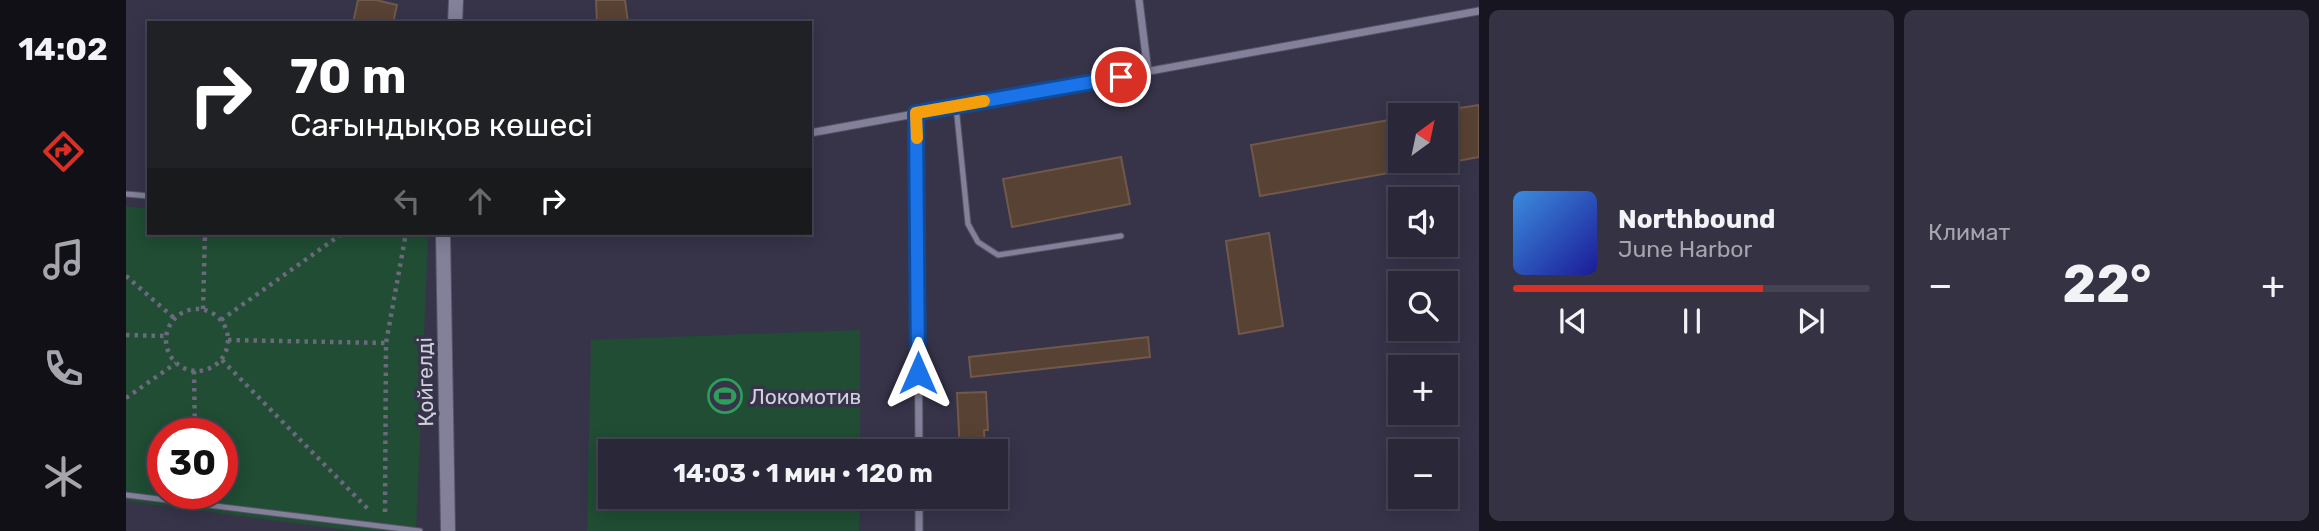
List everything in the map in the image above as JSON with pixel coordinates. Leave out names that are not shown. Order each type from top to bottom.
[{"type":"street","points":[[455,21],[456,0]]},
{"type":"street","points":[[1139,0],[1148,72]]},
{"type":"street","points":[[812,133],[1479,11]]},
{"type":"street","points":[[916,113],[919,439]]},
{"type":"street","name":"Қойгелді","points":[[443,235],[448,531]]},
{"type":"street","points":[[919,509],[919,531]]},
{"type":"lane","points":[[956,106],[968,224],[978,242],[999,255],[1121,236]]},
{"type":"lane","points":[[126,194],[147,197]]},
{"type":"lane","points":[[126,495],[420,531]]},
{"type":"path","points":[[203,309],[205,235]]},
{"type":"path","points":[[221,320],[340,235]]},
{"type":"path","points":[[386,527],[386,343],[406,235]]},
{"type":"path","points":[[126,275],[174,318]]},
{"type":"path","points":[[193,308],[213,313],[221,320],[228,340],[222,359],[204,370],[194,371],[184,369],[176,363],[166,346],[165,336],[174,318],[193,308]]},
{"type":"path","points":[[126,335],[165,336]]},
{"type":"path","points":[[228,340],[386,343]]},
{"type":"path","points":[[222,359],[386,527]]},
{"type":"path","points":[[126,398],[176,363]]},
{"type":"path","points":[[194,371],[195,418]]},
{"type":"green space","points":[[126,206],[147,209],[147,235],[428,237],[416,531],[355,531],[187,509],[238,509],[238,418],[147,418],[147,504],[126,501]]},
{"type":"green space","name":"Локомотив","points":[[860,330],[860,439],[598,439],[598,509],[860,509],[859,531],[587,531],[591,340]]},
{"type":"building","points":[[358,0],[376,0],[397,5],[393,21],[353,21]]},
{"type":"building","points":[[596,0],[625,0],[628,21],[597,21]]},
{"type":"building","points":[[1479,105],[1479,157],[1458,161],[1458,108]]},
{"type":"building","points":[[1388,120],[1389,173],[1260,196],[1251,145]]},
{"type":"building","points":[[1121,157],[1130,204],[1012,227],[1003,179]]},
{"type":"building","points":[[1269,233],[1283,326],[1239,334],[1226,241]]},
{"type":"building","points":[[1148,337],[1150,357],[971,377],[969,357]]},
{"type":"building","points":[[986,392],[988,430],[984,430],[984,439],[959,439],[957,393]]},
{"type":"slow traffic","points":[[917,138],[916,113],[984,101]]},
{"type":"place","name":"Локомотив","points":[[725,396]]},
{"type":"route","points":[[918,373],[916,113],[1121,77]]}]
